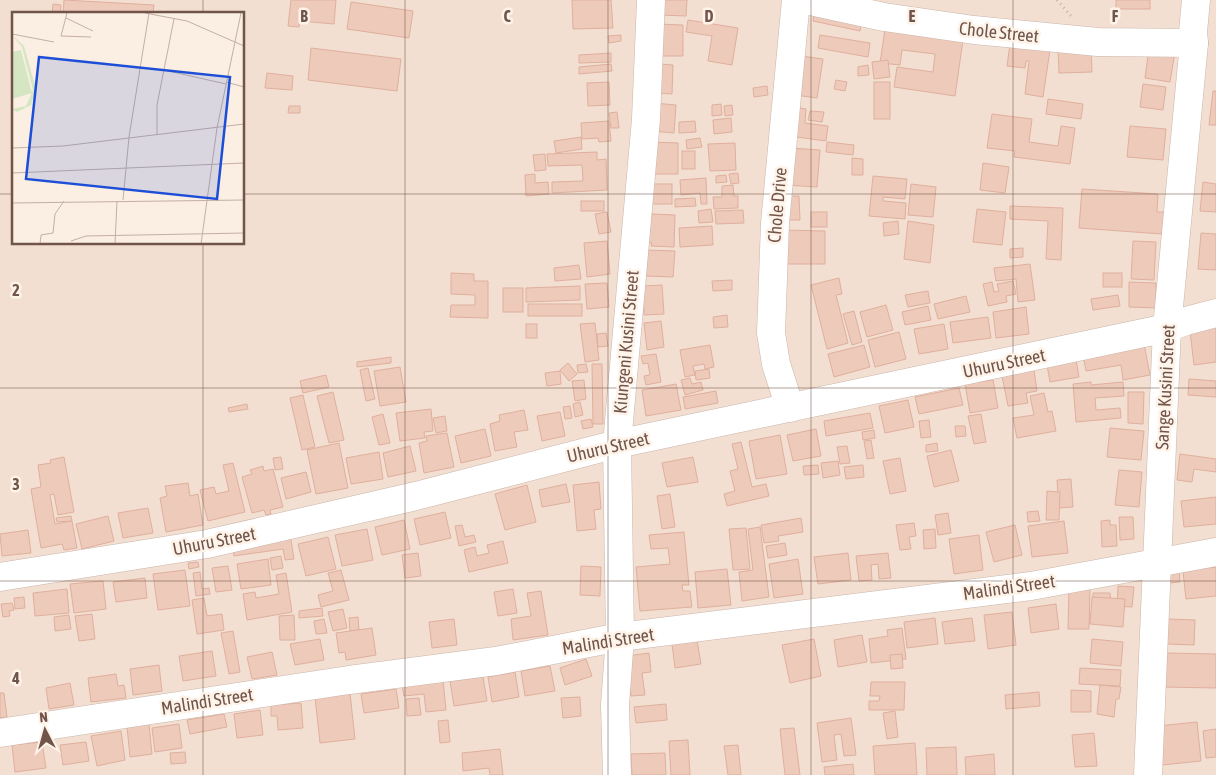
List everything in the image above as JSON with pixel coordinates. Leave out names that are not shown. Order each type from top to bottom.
[{"type":"street","name":"Kiungeni Kusini Street","points":[[617,775],[615,705],[620,637],[616,444],[646,119],[651,0]]},
{"type":"street","name":"Chole Drive","points":[[790,408],[776,364],[770,333],[775,223],[796,0]]},
{"type":"street","name":"Chole Street","points":[[806,0],[884,17],[974,30],[1098,42],[1201,37]]},
{"type":"street","name":"Sange Kusini Street","points":[[1148,775],[1168,328],[1201,37],[1196,0]]},
{"type":"street","name":"Uhuru Street","points":[[0,577],[207,544],[416,496],[616,444],[1168,328],[1216,313]]},
{"type":"street","name":"Malindi Street","points":[[0,733],[349,680],[496,662],[620,637],[1031,586],[1216,552]]},
{"type":"shaded area","points":[[0,0],[1216,0],[1216,775],[0,775]]},
{"type":"building","points":[[64,0],[154,5],[153,12],[63,12]]},
{"type":"building","points":[[291,0],[336,0],[334,24],[300,21],[299,27],[288,26]]},
{"type":"building","points":[[572,0],[611,0],[613,28],[573,29]]},
{"type":"building","points":[[661,0],[687,0],[686,16],[660,15]]},
{"type":"building","points":[[1116,0],[1150,0],[1150,9],[1116,9]]},
{"type":"building","points":[[351,2],[413,11],[409,38],[347,29]]},
{"type":"building","points":[[53,4],[61,5],[60,12],[52,12]]},
{"type":"building","points":[[815,10],[862,21],[860,31],[813,21]]},
{"type":"building","points":[[688,20],[738,28],[732,65],[708,61],[712,36],[686,32]]},
{"type":"building","points":[[658,24],[683,25],[683,56],[657,56]]},
{"type":"building","points":[[885,29],[963,40],[955,96],[894,87],[897,67],[933,72],[935,54],[902,50],[900,65],[880,63]]},
{"type":"building","points":[[621,35],[621,41],[609,43],[608,36]]},
{"type":"building","points":[[820,35],[870,43],[868,57],[818,48]]},
{"type":"building","points":[[1011,37],[1051,43],[1043,97],[1025,94],[1029,61],[1026,61],[1025,68],[1007,66]]},
{"type":"building","points":[[1091,47],[1092,72],[1059,73],[1058,48]]},
{"type":"building","points":[[311,48],[401,59],[397,91],[308,80]]},
{"type":"building","points":[[1149,48],[1175,52],[1170,82],[1145,78]]},
{"type":"building","points":[[611,53],[611,62],[579,63],[579,55]]},
{"type":"building","points":[[801,56],[823,59],[817,98],[795,95]]},
{"type":"building","points":[[888,60],[890,77],[874,79],[872,62]]},
{"type":"building","points":[[611,64],[612,71],[579,74],[579,67]]},
{"type":"building","points":[[660,64],[673,65],[672,94],[658,93]]},
{"type":"building","points":[[868,65],[869,75],[858,76],[858,67]]},
{"type":"building","points":[[267,73],[293,76],[292,90],[265,88]]},
{"type":"building","points":[[836,80],[847,82],[845,91],[834,89]]},
{"type":"building","points":[[609,82],[610,105],[588,106],[587,83]]},
{"type":"building","points":[[874,82],[890,82],[890,119],[874,119]]},
{"type":"building","points":[[1143,84],[1166,87],[1163,110],[1140,107]]},
{"type":"building","points":[[767,86],[768,95],[754,97],[753,88]]},
{"type":"building","points":[[1213,91],[1216,91],[1216,125],[1209,125]]},
{"type":"building","points":[[1048,99],[1083,104],[1081,119],[1046,114]]},
{"type":"building","points":[[654,103],[676,105],[674,133],[652,131]]},
{"type":"building","points":[[721,104],[722,115],[712,116],[712,105]]},
{"type":"building","points":[[732,105],[733,115],[725,116],[724,106]]},
{"type":"building","points":[[289,106],[300,106],[300,113],[288,113]]},
{"type":"building","points":[[793,107],[806,109],[805,123],[828,126],[826,141],[789,136]]},
{"type":"building","points":[[810,111],[824,112],[822,122],[808,120]]},
{"type":"building","points":[[617,112],[619,128],[611,128],[609,113]]},
{"type":"building","points":[[992,114],[1032,119],[1029,142],[1058,146],[1061,126],[1075,128],[1070,164],[1014,157],[1015,151],[987,148]]},
{"type":"building","points":[[731,118],[732,132],[714,134],[713,120]]},
{"type":"building","points":[[609,121],[611,141],[599,142],[598,138],[582,139],[581,123]]},
{"type":"building","points":[[695,121],[696,132],[679,133],[679,122]]},
{"type":"building","points":[[1130,126],[1166,129],[1163,160],[1127,157]]},
{"type":"building","points":[[581,137],[582,149],[556,153],[554,141]]},
{"type":"building","points":[[700,138],[702,147],[687,149],[686,140]]},
{"type":"building","points":[[649,142],[678,143],[678,174],[648,174]]},
{"type":"building","points":[[827,142],[854,145],[853,155],[826,152]]},
{"type":"building","points":[[735,143],[736,170],[710,171],[708,144]]},
{"type":"building","points":[[790,148],[820,150],[817,187],[786,185]]},
{"type":"building","points":[[682,151],[695,151],[695,169],[682,169]]},
{"type":"building","points":[[597,152],[597,160],[606,159],[607,190],[552,193],[552,182],[583,181],[582,165],[548,166],[547,154]]},
{"type":"building","points":[[545,154],[546,170],[535,171],[533,155]]},
{"type":"building","points":[[852,158],[863,159],[863,175],[852,175]]},
{"type":"building","points":[[983,163],[1009,167],[1005,193],[980,190]]},
{"type":"building","points":[[738,173],[739,183],[731,184],[729,174]]},
{"type":"building","points":[[535,174],[535,183],[548,182],[549,194],[526,196],[525,175]]},
{"type":"building","points":[[726,175],[727,182],[716,183],[716,176]]},
{"type":"building","points":[[873,176],[907,179],[905,199],[883,197],[883,201],[906,203],[905,219],[869,216]]},
{"type":"building","points":[[706,178],[707,204],[701,204],[700,193],[681,195],[680,180]]},
{"type":"building","points":[[1203,182],[1216,184],[1216,212],[1200,211]]},
{"type":"building","points":[[650,184],[672,184],[672,204],[650,204]]},
{"type":"building","points":[[911,184],[936,187],[933,217],[908,215]]},
{"type":"building","points":[[733,185],[734,196],[738,196],[738,208],[714,209],[713,197],[722,197],[722,186]]},
{"type":"building","points":[[1082,189],[1158,194],[1157,212],[1164,212],[1162,234],[1079,228]]},
{"type":"building","points":[[783,196],[799,196],[800,220],[783,220]]},
{"type":"building","points":[[695,198],[696,206],[675,207],[675,199]]},
{"type":"building","points":[[581,201],[604,201],[604,211],[581,211]]},
{"type":"building","points":[[1010,206],[1063,208],[1061,260],[1046,259],[1048,221],[1010,219]]},
{"type":"building","points":[[711,209],[713,222],[699,223],[698,211]]},
{"type":"building","points":[[977,209],[1006,212],[1002,245],[973,242]]},
{"type":"building","points":[[743,210],[744,223],[716,224],[715,211]]},
{"type":"building","points":[[607,212],[611,232],[599,234],[595,214]]},
{"type":"building","points":[[811,212],[827,212],[827,227],[811,227]]},
{"type":"building","points":[[652,214],[675,215],[674,247],[651,246],[652,243],[646,243],[647,217],[652,217]]},
{"type":"building","points":[[898,221],[899,234],[884,236],[883,223]]},
{"type":"building","points":[[908,221],[934,225],[930,263],[904,259]]},
{"type":"building","points":[[712,226],[713,245],[680,247],[679,228]]},
{"type":"building","points":[[783,230],[825,231],[825,264],[783,264]]},
{"type":"building","points":[[1201,233],[1216,234],[1216,270],[1198,269]]},
{"type":"building","points":[[607,241],[610,274],[587,277],[584,243]]},
{"type":"building","points":[[1133,241],[1156,242],[1154,280],[1131,279]]},
{"type":"building","points":[[1023,248],[1023,257],[1010,258],[1010,249]]},
{"type":"building","points":[[648,250],[675,251],[673,277],[646,276]]},
{"type":"building","points":[[1030,264],[1035,300],[1018,302],[1016,279],[996,281],[994,268]]},
{"type":"building","points":[[579,265],[581,279],[555,281],[554,268]]},
{"type":"building","points":[[451,273],[474,274],[474,281],[488,281],[488,318],[450,317],[451,305],[475,305],[475,295],[451,294]]},
{"type":"building","points":[[1103,273],[1122,273],[1122,287],[1103,287]]},
{"type":"building","points":[[839,278],[842,294],[836,295],[848,343],[827,349],[811,285]]},
{"type":"building","points":[[732,280],[732,290],[713,291],[712,281]]},
{"type":"building","points":[[1013,281],[1016,294],[1006,296],[1007,302],[988,306],[983,284],[992,282],[994,292],[999,291],[997,284]]},
{"type":"building","points":[[1129,282],[1156,283],[1156,308],[1129,307]]},
{"type":"building","points":[[607,283],[609,307],[587,309],[585,284]]},
{"type":"building","points":[[662,285],[664,314],[644,315],[643,286]]},
{"type":"building","points":[[580,286],[580,300],[526,302],[526,288]]},
{"type":"building","points":[[503,288],[523,288],[523,312],[503,312]]},
{"type":"building","points":[[928,291],[930,303],[908,307],[905,295]]},
{"type":"building","points":[[1118,295],[1120,306],[1093,310],[1091,299]]},
{"type":"building","points":[[966,296],[970,312],[938,319],[934,304]]},
{"type":"building","points":[[528,304],[582,304],[582,316],[528,316]]},
{"type":"building","points":[[886,305],[893,330],[867,337],[860,312]]},
{"type":"building","points":[[928,306],[931,320],[905,325],[902,312]]},
{"type":"building","points":[[1026,307],[1029,334],[996,338],[993,312]]},
{"type":"building","points":[[854,311],[862,342],[852,345],[843,314]]},
{"type":"building","points":[[727,315],[728,327],[714,328],[713,317]]},
{"type":"building","points":[[988,317],[991,338],[953,343],[950,322]]},
{"type":"building","points":[[661,321],[664,347],[647,350],[644,323]]},
{"type":"building","points":[[595,323],[599,360],[585,362],[580,324]]},
{"type":"building","points":[[526,324],[537,324],[537,338],[526,338]]},
{"type":"building","points":[[944,324],[948,349],[919,354],[914,329]]},
{"type":"building","points":[[1216,327],[1216,362],[1194,365],[1190,331]]},
{"type":"building","points":[[899,332],[906,359],[875,367],[868,340]]},
{"type":"building","points":[[606,333],[608,346],[598,347],[597,334]]},
{"type":"building","points":[[1144,344],[1150,375],[1123,380],[1121,365],[1086,371],[1083,355]]},
{"type":"building","points":[[710,345],[714,367],[705,369],[704,364],[693,366],[695,375],[685,377],[680,350]]},
{"type":"building","points":[[864,345],[870,367],[834,377],[828,354]]},
{"type":"building","points":[[1075,353],[1079,377],[1050,382],[1046,359]]},
{"type":"building","points":[[656,354],[661,382],[646,385],[644,376],[650,375],[648,363],[643,364],[641,356]]},
{"type":"building","points":[[391,357],[391,363],[357,367],[357,362]]},
{"type":"building","points":[[568,363],[577,374],[569,381],[560,370]]},
{"type":"building","points":[[586,364],[588,372],[578,373],[577,365]]},
{"type":"building","points":[[592,364],[602,364],[603,424],[593,424]]},
{"type":"building","points":[[400,367],[406,402],[380,406],[374,371]]},
{"type":"building","points":[[368,368],[375,399],[366,401],[360,370]]},
{"type":"building","points":[[709,369],[710,378],[696,380],[695,371]]},
{"type":"building","points":[[1034,370],[1037,391],[1026,393],[1028,403],[1008,406],[1002,376]]},
{"type":"building","points":[[560,371],[561,384],[547,386],[545,373]]},
{"type":"building","points":[[326,375],[329,387],[303,393],[300,381]]},
{"type":"building","points":[[690,378],[692,384],[701,382],[703,390],[685,395],[681,380]]},
{"type":"building","points":[[1189,379],[1216,381],[1216,397],[1188,395]]},
{"type":"building","points":[[584,380],[586,399],[575,401],[572,381]]},
{"type":"building","points":[[993,380],[998,408],[970,413],[965,384]]},
{"type":"building","points":[[1091,382],[1091,385],[1123,382],[1124,396],[1095,398],[1096,410],[1120,408],[1121,418],[1076,422],[1073,384]]},
{"type":"building","points":[[676,384],[681,410],[646,416],[642,390]]},
{"type":"building","points":[[959,388],[963,405],[919,414],[915,397]]},
{"type":"building","points":[[716,391],[718,403],[685,409],[683,397]]},
{"type":"building","points":[[333,392],[344,440],[329,443],[317,396]]},
{"type":"building","points":[[1128,392],[1144,392],[1143,424],[1128,423]]},
{"type":"building","points":[[1044,393],[1048,412],[1052,411],[1056,431],[1017,438],[1013,418],[1034,415],[1030,396]]},
{"type":"building","points":[[303,395],[315,447],[302,450],[290,398]]},
{"type":"building","points":[[908,400],[914,427],[885,433],[879,406]]},
{"type":"building","points":[[580,402],[583,415],[575,417],[573,404]]},
{"type":"building","points":[[247,404],[248,409],[229,412],[228,408]]},
{"type":"building","points":[[570,406],[572,418],[565,419],[563,407]]},
{"type":"building","points":[[431,409],[433,431],[424,432],[425,438],[400,441],[396,413]]},
{"type":"building","points":[[524,410],[528,430],[514,432],[517,447],[495,451],[490,424],[500,421],[499,415]]},
{"type":"building","points":[[560,412],[565,436],[542,441],[537,416]]},
{"type":"building","points":[[870,413],[873,428],[826,436],[824,421]]},
{"type":"building","points":[[383,414],[390,443],[379,445],[372,417]]},
{"type":"building","points":[[981,414],[986,442],[974,444],[968,416]]},
{"type":"building","points":[[445,416],[447,431],[436,433],[433,418]]},
{"type":"building","points":[[591,419],[593,427],[583,429],[581,421]]},
{"type":"building","points":[[929,420],[931,437],[921,438],[919,421]]},
{"type":"building","points":[[955,426],[965,426],[966,436],[956,437]]},
{"type":"building","points":[[1110,428],[1144,431],[1141,460],[1107,457]]},
{"type":"building","points":[[485,429],[491,456],[461,463],[455,436]]},
{"type":"building","points":[[816,429],[821,456],[793,461],[787,435]]},
{"type":"building","points":[[874,430],[875,438],[863,440],[862,432]]},
{"type":"building","points":[[447,433],[454,467],[424,473],[419,443],[427,441],[426,436]]},
{"type":"building","points":[[780,435],[787,474],[756,479],[749,441]]},
{"type":"building","points":[[871,440],[874,458],[867,459],[864,441]]},
{"type":"building","points":[[741,442],[752,487],[766,484],[769,496],[727,506],[724,494],[735,491],[730,471],[738,469],[732,444]]},
{"type":"building","points":[[339,443],[348,488],[316,494],[307,450]]},
{"type":"building","points":[[937,443],[938,451],[926,452],[926,445]]},
{"type":"building","points":[[410,446],[416,471],[388,477],[383,453]]},
{"type":"building","points":[[847,446],[850,463],[840,464],[837,447]]},
{"type":"building","points":[[951,450],[959,481],[934,487],[927,456]]},
{"type":"building","points":[[379,452],[383,479],[351,484],[346,458]]},
{"type":"building","points":[[1180,454],[1216,459],[1216,472],[1194,469],[1192,482],[1177,480]]},
{"type":"building","points":[[64,457],[74,512],[58,515],[54,494],[50,495],[55,524],[72,521],[77,548],[64,550],[62,544],[41,548],[31,489],[41,487],[38,465],[51,463],[50,460]]},
{"type":"building","points":[[281,457],[283,469],[275,470],[273,458]]},
{"type":"building","points":[[693,457],[698,482],[667,487],[662,463]]},
{"type":"building","points":[[900,458],[906,491],[890,494],[883,461]]},
{"type":"building","points":[[838,461],[840,475],[823,478],[821,463]]},
{"type":"building","points":[[233,463],[245,512],[208,521],[200,490],[214,487],[216,494],[229,491],[223,465]]},
{"type":"building","points":[[818,465],[819,474],[804,475],[803,466]]},
{"type":"building","points":[[863,465],[864,477],[846,479],[844,467]]},
{"type":"building","points":[[263,466],[264,471],[273,469],[283,507],[270,510],[271,514],[266,515],[264,510],[252,513],[242,477],[252,474],[250,470]]},
{"type":"building","points":[[1119,470],[1142,472],[1139,507],[1115,505]]},
{"type":"building","points":[[306,472],[311,492],[286,499],[281,478]]},
{"type":"building","points":[[1071,479],[1073,507],[1059,508],[1057,480]]},
{"type":"building","points":[[599,482],[601,509],[594,510],[596,529],[577,531],[573,485]]},
{"type":"building","points":[[188,483],[190,496],[198,494],[203,525],[166,532],[160,498],[167,496],[165,486]]},
{"type":"building","points":[[566,484],[570,502],[542,507],[539,490]]},
{"type":"building","points":[[527,485],[536,522],[505,530],[495,494]]},
{"type":"building","points":[[1047,491],[1060,492],[1059,520],[1046,520]]},
{"type":"building","points":[[670,494],[675,527],[662,529],[657,496]]},
{"type":"building","points":[[1216,497],[1216,524],[1184,527],[1181,501]]},
{"type":"building","points":[[148,508],[153,533],[123,538],[118,513]]},
{"type":"building","points":[[1038,511],[1040,521],[1028,522],[1027,512]]},
{"type":"building","points":[[445,512],[451,538],[420,545],[414,519]]},
{"type":"building","points":[[948,513],[951,533],[938,535],[935,515]]},
{"type":"building","points":[[71,516],[72,521],[57,522],[56,518]]},
{"type":"building","points":[[108,516],[114,541],[82,549],[76,524]]},
{"type":"building","points":[[1119,517],[1133,517],[1134,539],[1120,540]]},
{"type":"building","points":[[801,518],[803,532],[778,536],[779,541],[764,543],[761,525]]},
{"type":"building","points":[[404,520],[410,549],[382,555],[375,527]]},
{"type":"building","points":[[1110,520],[1110,525],[1116,525],[1117,546],[1102,547],[1101,521]]},
{"type":"building","points":[[1064,521],[1068,553],[1032,557],[1028,526]]},
{"type":"building","points":[[914,523],[916,536],[909,537],[911,549],[900,550],[896,525]]},
{"type":"building","points":[[462,525],[465,537],[474,535],[476,542],[459,546],[455,526]]},
{"type":"building","points":[[1015,525],[1022,555],[994,562],[986,532]]},
{"type":"building","points":[[760,527],[769,597],[742,601],[739,572],[753,570],[748,529]]},
{"type":"building","points":[[746,528],[750,569],[733,570],[729,529]]},
{"type":"building","points":[[367,529],[373,560],[342,566],[335,535]]},
{"type":"building","points":[[935,529],[936,548],[924,549],[923,530]]},
{"type":"building","points":[[28,530],[31,553],[2,556],[0,534]]},
{"type":"building","points":[[684,532],[689,585],[682,585],[683,591],[690,591],[692,607],[640,611],[636,567],[670,564],[668,548],[651,549],[649,535]]},
{"type":"building","points":[[290,534],[294,559],[285,560],[283,549],[234,556],[232,542]]},
{"type":"building","points":[[979,535],[983,570],[954,574],[949,539]]},
{"type":"building","points":[[328,537],[336,569],[306,576],[298,544]]},
{"type":"building","points":[[503,541],[508,563],[469,572],[464,550],[475,547],[477,556],[489,553],[487,545]]},
{"type":"building","points":[[785,543],[787,555],[768,558],[766,546]]},
{"type":"building","points":[[418,553],[421,576],[405,578],[402,555]]},
{"type":"building","points":[[848,553],[851,580],[818,584],[814,557]]},
{"type":"building","points":[[888,553],[891,578],[879,579],[878,564],[871,565],[872,580],[859,581],[856,556]]},
{"type":"building","points":[[281,556],[283,568],[272,570],[270,558]]},
{"type":"building","points":[[268,559],[271,585],[241,589],[237,564]]},
{"type":"building","points":[[798,559],[803,594],[774,598],[769,564]]},
{"type":"building","points":[[198,562],[199,567],[189,569],[188,563]]},
{"type":"building","points":[[1208,564],[1209,568],[1216,567],[1216,596],[1186,599],[1183,572],[1190,571],[1190,566]]},
{"type":"building","points":[[228,566],[232,590],[216,592],[212,568]]},
{"type":"building","points":[[581,566],[601,567],[600,596],[580,595]]},
{"type":"building","points":[[1179,568],[1180,582],[1169,583],[1168,569]]},
{"type":"building","points":[[727,569],[731,605],[698,608],[695,572]]},
{"type":"building","points":[[185,570],[190,606],[158,610],[153,574]]},
{"type":"building","points":[[341,570],[349,600],[321,607],[318,595],[333,591],[328,573]]},
{"type":"building","points":[[200,572],[202,589],[209,588],[210,594],[196,596],[193,573]]},
{"type":"building","points":[[286,573],[292,612],[247,620],[243,594],[255,592],[256,598],[279,594],[276,575]]},
{"type":"building","points":[[145,578],[147,598],[116,602],[113,582]]},
{"type":"building","points":[[103,581],[106,609],[74,613],[70,584]]},
{"type":"building","points":[[1118,586],[1134,587],[1132,607],[1117,606]]},
{"type":"building","points":[[1069,587],[1090,588],[1089,629],[1068,629]]},
{"type":"building","points":[[67,589],[69,613],[35,616],[33,593]]},
{"type":"building","points":[[513,589],[517,613],[498,616],[494,592]]},
{"type":"building","points":[[541,591],[548,635],[513,640],[511,619],[531,616],[527,593]]},
{"type":"building","points":[[1093,593],[1110,593],[1111,603],[1093,604]]},
{"type":"building","points":[[24,597],[25,608],[15,609],[14,598]]},
{"type":"building","points":[[1092,597],[1125,599],[1123,627],[1090,624]]},
{"type":"building","points":[[204,598],[207,616],[222,614],[224,630],[197,634],[192,600]]},
{"type":"building","points":[[12,603],[14,610],[9,611],[10,616],[3,617],[1,604]]},
{"type":"building","points":[[1056,604],[1059,629],[1031,633],[1028,608]]},
{"type":"building","points":[[322,608],[323,616],[299,618],[299,611]]},
{"type":"building","points":[[343,609],[347,628],[333,631],[328,612]]},
{"type":"building","points":[[1012,612],[1016,645],[988,649],[984,615]]},
{"type":"building","points":[[92,614],[95,639],[79,641],[75,616]]},
{"type":"building","points":[[69,615],[71,629],[55,631],[54,617]]},
{"type":"building","points":[[294,615],[295,640],[280,640],[279,616]]},
{"type":"building","points":[[358,617],[359,630],[350,631],[349,618]]},
{"type":"building","points":[[935,618],[938,644],[907,648],[904,622]]},
{"type":"building","points":[[972,618],[975,641],[945,644],[942,622]]},
{"type":"building","points":[[324,619],[327,633],[316,634],[314,621]]},
{"type":"building","points":[[454,619],[457,645],[432,648],[429,622]]},
{"type":"building","points":[[1168,619],[1195,620],[1194,645],[1167,644]]},
{"type":"building","points":[[372,628],[376,655],[346,660],[345,652],[339,653],[336,633]]},
{"type":"building","points":[[902,628],[906,659],[871,663],[869,639],[888,636],[887,630]]},
{"type":"building","points":[[233,631],[240,672],[229,674],[221,633]]},
{"type":"building","points":[[862,635],[867,662],[838,667],[834,640]]},
{"type":"building","points":[[320,639],[324,660],[295,665],[290,644]]},
{"type":"building","points":[[814,639],[821,676],[790,683],[782,645]]},
{"type":"building","points":[[1092,639],[1123,642],[1121,666],[1090,663]]},
{"type":"building","points":[[697,640],[701,664],[675,668],[672,644]]},
{"type":"building","points":[[212,651],[216,676],[183,681],[179,656]]},
{"type":"building","points":[[272,652],[277,675],[252,679],[247,657]]},
{"type":"building","points":[[649,653],[651,672],[642,673],[645,695],[631,696],[627,656]]},
{"type":"building","points":[[1165,653],[1216,654],[1216,688],[1164,687]]},
{"type":"building","points":[[902,654],[903,668],[891,669],[890,655]]},
{"type":"building","points":[[586,659],[592,676],[565,685],[560,668]]},
{"type":"building","points":[[159,665],[162,691],[133,695],[130,669]]},
{"type":"building","points":[[550,666],[555,691],[525,696],[521,671]]},
{"type":"building","points":[[1080,668],[1121,670],[1120,686],[1079,684]]},
{"type":"building","points":[[515,672],[519,697],[492,702],[488,677]]},
{"type":"building","points":[[116,674],[118,686],[124,685],[126,698],[91,702],[88,678]]},
{"type":"building","points":[[483,677],[487,701],[454,706],[450,681]]},
{"type":"building","points":[[443,680],[446,710],[426,712],[424,694],[404,696],[402,685]]},
{"type":"building","points":[[871,682],[905,682],[904,710],[869,710],[869,701],[879,701],[880,696],[870,696]]},
{"type":"building","points":[[70,683],[74,705],[49,709],[46,688]]},
{"type":"building","points":[[1100,685],[1121,687],[1119,699],[1116,699],[1114,717],[1097,714]]},
{"type":"building","points":[[396,689],[399,708],[364,713],[361,694]]},
{"type":"building","points":[[1071,690],[1091,691],[1091,712],[1071,712]]},
{"type":"building","points":[[1039,692],[1040,706],[1006,709],[1005,695]]},
{"type":"building","points":[[0,693],[4,693],[7,717],[0,718]]},
{"type":"building","points":[[350,693],[355,739],[320,743],[315,697]]},
{"type":"building","points":[[580,697],[581,716],[563,718],[561,698]]},
{"type":"building","points":[[419,698],[421,715],[407,716],[406,699]]},
{"type":"building","points":[[301,703],[303,728],[278,730],[277,716],[271,716],[271,705]]},
{"type":"building","points":[[666,704],[667,720],[636,723],[634,707]]},
{"type":"building","points":[[260,710],[263,735],[237,738],[234,714]]},
{"type":"building","points":[[895,711],[898,737],[887,739],[883,713]]},
{"type":"building","points":[[224,714],[227,727],[190,734],[187,720]]},
{"type":"building","points":[[851,718],[856,755],[844,756],[841,734],[834,735],[837,760],[822,762],[817,723]]},
{"type":"building","points":[[448,720],[450,742],[440,743],[438,721]]},
{"type":"building","points":[[1197,722],[1201,761],[1162,765],[1158,726]]},
{"type":"building","points":[[149,724],[152,754],[130,757],[127,727]]},
{"type":"building","points":[[179,724],[182,748],[155,752],[152,728]]},
{"type":"building","points":[[794,728],[800,775],[785,775],[780,729]]},
{"type":"building","points":[[1216,729],[1216,757],[1206,758],[1203,731]]},
{"type":"building","points":[[121,731],[125,760],[97,766],[91,736]]},
{"type":"building","points":[[1094,733],[1097,766],[1075,767],[1072,735]]},
{"type":"building","points":[[688,740],[690,775],[671,775],[669,741]]},
{"type":"building","points":[[42,742],[46,768],[15,772],[12,745]]},
{"type":"building","points":[[86,742],[89,761],[63,765],[60,745]]},
{"type":"building","points":[[915,743],[917,775],[875,775],[873,746]]},
{"type":"building","points":[[738,745],[741,775],[728,775],[724,746]]},
{"type":"building","points":[[956,747],[957,775],[927,775],[926,748]]},
{"type":"building","points":[[500,749],[503,775],[490,775],[489,768],[463,771],[462,753]]},
{"type":"building","points":[[185,752],[186,763],[171,764],[170,753]]},
{"type":"building","points":[[665,753],[666,775],[632,775],[631,754]]},
{"type":"building","points":[[994,754],[995,775],[966,775],[965,757]]},
{"type":"building","points":[[853,764],[854,775],[825,775],[824,767]]}]
